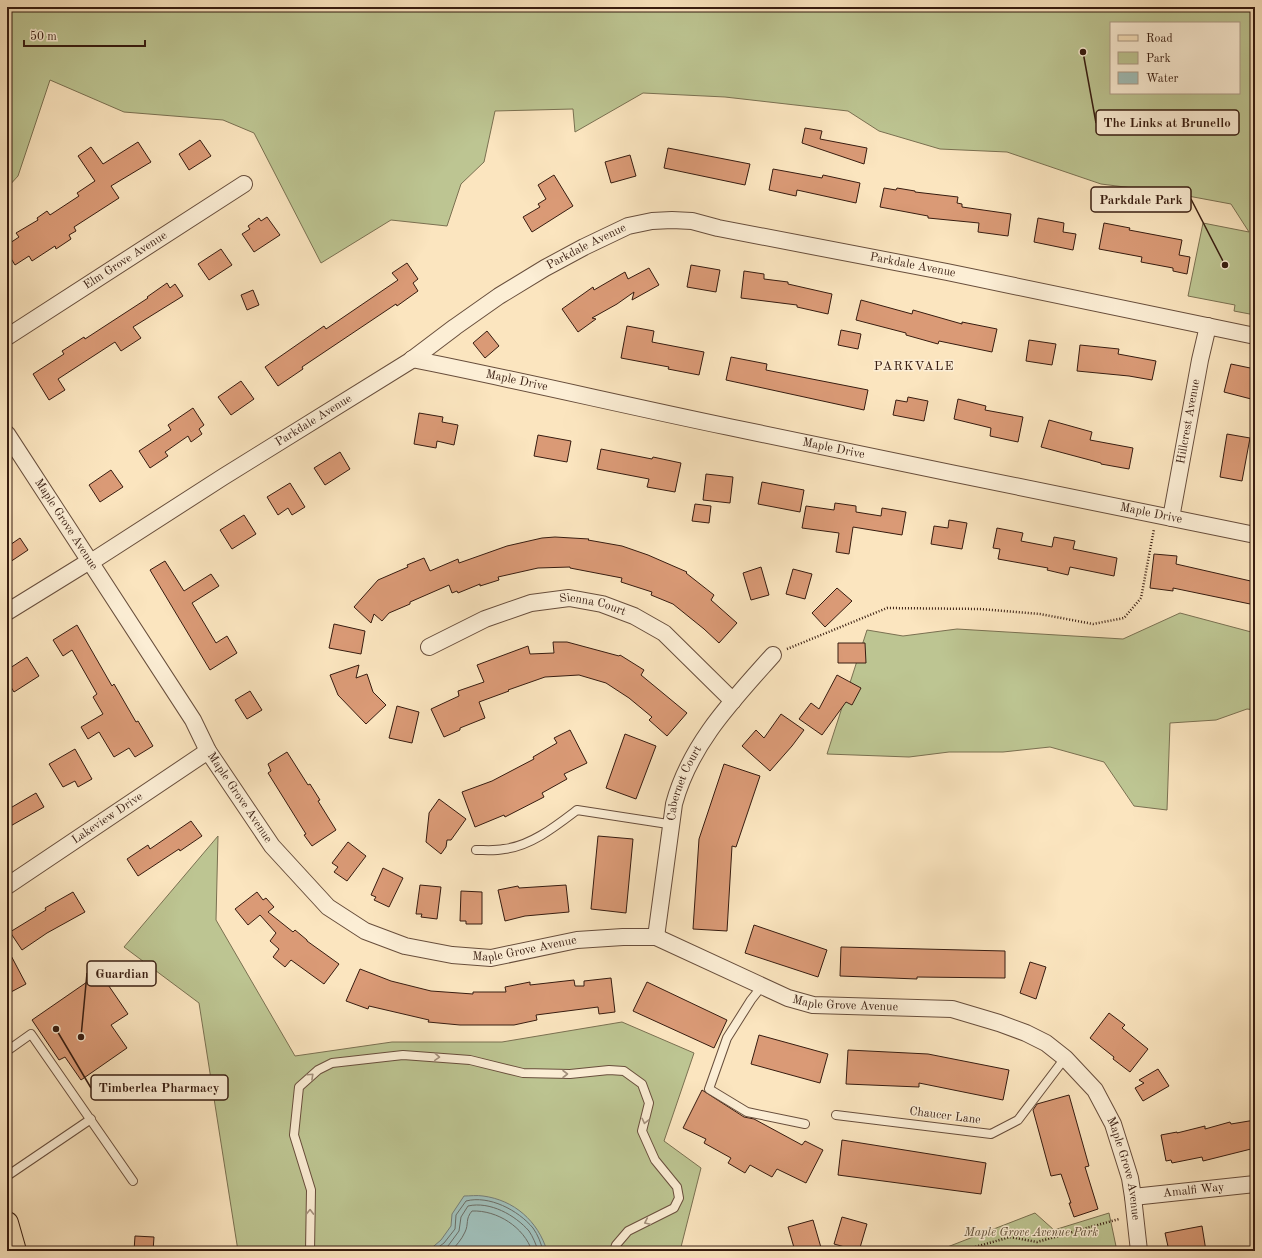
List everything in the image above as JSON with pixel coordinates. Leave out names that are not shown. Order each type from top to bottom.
[{"type":"main road","points":[[7,1223],[14,1251]]},
{"type":"street","name":"Elm Grove Avenue","points":[[7,337],[244,184]]},
{"type":"street","name":"Parkdale Avenue","points":[[7,612],[88,562],[91,562],[412,359],[499,296],[545,268],[628,226],[652,221],[692,221],[718,228],[947,272],[1255,336]]},
{"type":"street","name":"Hillcrest Avenue","points":[[1164,516],[1208,326]]},
{"type":"street","name":"Maple Drive","points":[[412,359],[471,370],[543,387],[956,475],[1255,535]]},
{"type":"street","name":"Maple Grove Avenue","points":[[7,434],[193,720],[208,751],[272,846],[328,907],[365,931],[405,946],[452,955],[491,958],[577,940],[623,937],[656,937],[788,998],[813,1005],[952,1009],[999,1022],[1026,1032],[1065,1058],[1095,1090],[1112,1124],[1130,1178],[1139,1251]]},
{"type":"street","name":"Sienna Court","points":[[429,647],[485,619],[531,603],[569,598],[596,602],[634,616],[664,633],[733,701]]},
{"type":"street","name":"Cabernet Court","points":[[656,937],[674,804],[680,784],[692,757],[721,714],[773,655]]},
{"type":"street","name":"Lakeview Drive","points":[[7,886],[208,751]]},
{"type":"street","name":"Amalfi Way","points":[[1133,1197],[1255,1184]]},
{"type":"lane","points":[[476,850],[505,849],[531,841],[558,825],[577,810],[668,824],[671,829]]},
{"type":"lane","points":[[762,986],[751,1000],[727,1038],[710,1090],[747,1112],[805,1124]]},
{"type":"lane","points":[[7,1051],[31,1034],[133,1182]]},
{"type":"lane","points":[[310,1251],[311,1190],[294,1135],[299,1087],[318,1070],[332,1063],[403,1055],[470,1060],[523,1073],[570,1074],[609,1070],[624,1071],[642,1084],[649,1103],[642,1131],[655,1160],[677,1187],[679,1198],[674,1208],[628,1231],[616,1245],[614,1251]]},
{"type":"lane","name":"Chaucer Lane","points":[[836,1115],[991,1134],[1018,1120],[1065,1058]]},
{"type":"lane","points":[[7,1176],[91,1119]]},
{"type":"path","points":[[773,655],[815,636],[887,608],[981,609],[1040,614],[1093,624],[1124,618],[1140,598],[1164,516]]},
{"type":"path","points":[[961,1251],[1010,1236],[1037,1242],[1135,1214]]},
{"type":"green space","points":[[7,7],[1255,7],[1255,315],[1234,311],[1235,305],[1188,296],[1203,223],[1249,232],[1231,204],[1172,193],[1101,184],[1007,152],[940,149],[879,131],[848,111],[725,97],[643,93],[575,132],[573,109],[495,111],[484,162],[461,184],[447,226],[391,220],[321,263],[254,133],[223,120],[124,112],[50,80],[18,176],[7,188]]},
{"type":"green space","points":[[1180,613],[1255,633],[1255,710],[1247,709],[1216,720],[1170,723],[1167,810],[1134,806],[1104,762],[1050,747],[1003,752],[949,752],[909,757],[827,754],[867,630],[903,636],[957,629],[1123,639]]},
{"type":"green space","points":[[218,836],[216,920],[295,1056],[392,1042],[502,1042],[622,1022],[694,1053],[664,1141],[701,1168],[680,1251],[238,1251],[199,1003],[124,947]]},
{"type":"green space","name":"Maple Grove Avenue Park","points":[[1035,1213],[1054,1230],[1109,1213],[1117,1251],[937,1251]]},
{"type":"water","points":[[464,1196],[494,1198],[514,1207],[531,1221],[538,1230],[547,1251],[428,1251],[441,1240],[451,1226],[452,1214]]},
{"type":"building","points":[[805,128],[822,131],[820,139],[867,148],[864,164],[802,143]]},
{"type":"building","points":[[200,140],[211,156],[189,170],[179,154]]},
{"type":"building","points":[[138,142],[151,162],[111,186],[119,198],[74,227],[76,231],[69,235],[71,239],[56,249],[55,246],[32,261],[29,256],[15,265],[7,252],[7,245],[19,237],[16,233],[38,220],[37,218],[47,211],[50,215],[79,196],[77,193],[95,181],[78,156],[91,147],[103,164]]},
{"type":"building","points":[[668,148],[750,164],[745,185],[664,168]]},
{"type":"building","points":[[630,155],[636,176],[611,183],[605,162]]},
{"type":"building","points":[[773,169],[822,178],[823,175],[860,183],[856,203],[797,190],[796,196],[769,190]]},
{"type":"building","points":[[554,175],[573,206],[532,232],[523,217],[540,207],[538,204],[546,199],[538,185]]},
{"type":"building","points":[[884,188],[896,190],[897,188],[915,192],[958,197],[957,203],[962,204],[962,207],[1011,214],[1008,236],[978,232],[979,223],[928,218],[928,216],[880,207]]},
{"type":"building","points":[[267,217],[280,235],[254,252],[242,234],[250,229],[248,226],[259,218],[261,221]]},
{"type":"building","points":[[1038,218],[1064,223],[1063,232],[1076,234],[1073,250],[1034,242]]},
{"type":"building","points":[[1104,223],[1130,228],[1129,230],[1182,240],[1179,255],[1190,257],[1187,274],[1173,271],[1173,268],[1141,262],[1142,257],[1099,249]]},
{"type":"building","points":[[221,249],[232,265],[209,280],[198,264]]},
{"type":"building","points":[[407,263],[418,279],[413,283],[418,291],[302,367],[303,369],[278,386],[265,367],[324,326],[326,329],[398,280],[392,273]]},
{"type":"building","points":[[691,265],[720,270],[716,292],[687,287]]},
{"type":"building","points":[[649,268],[659,285],[632,300],[634,292],[617,304],[592,318],[596,319],[578,332],[562,309],[593,287],[594,290],[625,272],[628,279]]},
{"type":"building","points":[[744,271],[764,274],[764,279],[788,282],[788,284],[832,294],[828,314],[797,307],[797,305],[741,298]]},
{"type":"building","points":[[167,283],[170,288],[175,284],[183,296],[133,327],[141,338],[121,351],[115,342],[58,379],[65,390],[49,400],[33,374],[64,354],[62,351],[84,337],[85,339],[148,298],[147,297]]},
{"type":"building","points":[[253,290],[259,305],[247,310],[241,295]]},
{"type":"building","points":[[861,300],[912,314],[913,310],[962,324],[962,322],[997,329],[992,352],[939,341],[938,344],[906,335],[906,333],[856,320]]},
{"type":"building","points":[[627,326],[654,331],[652,342],[704,352],[699,375],[668,369],[669,367],[621,358]]},
{"type":"building","points":[[841,330],[861,334],[858,349],[838,345]]},
{"type":"building","points":[[487,331],[499,346],[485,358],[473,343]]},
{"type":"building","points":[[1029,340],[1056,344],[1052,365],[1026,361]]},
{"type":"building","points":[[1080,345],[1119,349],[1118,354],[1156,361],[1152,380],[1129,376],[1077,371]]},
{"type":"building","points":[[731,357],[767,364],[766,370],[868,390],[864,410],[726,380]]},
{"type":"building","points":[[1231,364],[1255,369],[1255,400],[1224,392]]},
{"type":"building","points":[[241,381],[254,399],[231,415],[218,397]]},
{"type":"building","points":[[908,397],[928,401],[924,421],[893,415],[896,400],[907,402]]},
{"type":"building","points":[[958,399],[986,406],[985,410],[1023,417],[1018,442],[990,436],[991,428],[954,419]]},
{"type":"building","points":[[193,408],[204,425],[199,429],[202,434],[191,442],[188,436],[165,452],[168,456],[150,468],[139,451],[171,430],[168,425]]},
{"type":"building","points":[[419,413],[443,417],[442,422],[458,425],[454,445],[437,441],[436,448],[414,444]]},
{"type":"building","points":[[1049,420],[1092,432],[1090,440],[1133,448],[1129,469],[1101,464],[1041,447]]},
{"type":"building","points":[[1227,434],[1250,438],[1242,481],[1220,477]]},
{"type":"building","points":[[538,435],[571,441],[567,462],[534,456]]},
{"type":"building","points":[[601,449],[681,463],[675,492],[647,487],[649,479],[597,469]]},
{"type":"building","points":[[340,452],[350,469],[325,485],[314,468]]},
{"type":"building","points":[[111,470],[123,487],[100,502],[89,485]]},
{"type":"building","points":[[706,474],[733,477],[730,503],[703,500]]},
{"type":"building","points":[[762,482],[804,490],[800,512],[758,504]]},
{"type":"building","points":[[290,483],[305,507],[292,515],[288,508],[278,515],[267,497]]},
{"type":"building","points":[[835,503],[856,506],[856,512],[881,516],[882,508],[906,512],[902,535],[853,527],[849,554],[836,552],[839,533],[802,528],[806,506],[834,510]]},
{"type":"building","points":[[695,504],[711,506],[709,523],[692,521]]},
{"type":"building","points":[[244,515],[256,534],[232,549],[220,530]]},
{"type":"building","points":[[949,520],[967,523],[962,549],[931,544],[934,526],[948,528]]},
{"type":"building","points":[[997,528],[1023,533],[1021,541],[1052,547],[1054,537],[1075,541],[1073,549],[1117,558],[1114,576],[1070,567],[1068,575],[1047,570],[1048,568],[998,559],[1000,549],[993,548]]},
{"type":"building","points":[[555,537],[589,539],[588,540],[622,546],[648,555],[687,572],[686,573],[714,595],[711,600],[737,623],[719,643],[673,604],[651,595],[652,592],[621,582],[622,578],[570,567],[538,568],[498,577],[499,580],[480,586],[480,584],[458,593],[457,591],[452,593],[449,585],[389,613],[382,621],[374,614],[371,623],[354,607],[378,580],[408,567],[407,565],[424,558],[430,571],[458,559],[459,563],[507,546],[542,538]]},
{"type":"building","points":[[20,538],[28,550],[7,564],[7,547]]},
{"type":"building","points":[[1154,554],[1177,556],[1176,564],[1255,582],[1255,605],[1173,588],[1173,591],[1150,588]]},
{"type":"building","points":[[165,561],[184,591],[211,574],[219,586],[192,603],[216,643],[227,636],[237,653],[210,670],[150,570]]},
{"type":"building","points":[[761,567],[769,595],[751,600],[743,573]]},
{"type":"building","points":[[793,569],[812,574],[805,599],[786,594]]},
{"type":"building","points":[[837,588],[852,601],[825,627],[812,613]]},
{"type":"building","points":[[334,624],[365,631],[361,654],[329,648]]},
{"type":"building","points":[[77,625],[112,686],[114,684],[136,722],[138,721],[153,746],[135,757],[129,748],[114,757],[99,732],[88,739],[81,727],[103,714],[93,697],[97,694],[72,650],[63,656],[53,640]]},
{"type":"building","points":[[553,642],[567,642],[619,656],[620,655],[644,670],[641,675],[687,713],[667,736],[649,720],[652,717],[629,698],[606,683],[579,675],[545,677],[479,702],[485,718],[460,728],[460,730],[444,737],[431,709],[459,696],[458,691],[484,682],[477,665],[528,646],[530,654],[554,653]]},
{"type":"building","points":[[838,643],[865,643],[866,663],[838,663]]},
{"type":"building","points":[[27,657],[39,676],[14,692],[7,681],[7,670]]},
{"type":"building","points":[[359,665],[356,678],[367,674],[373,692],[386,705],[366,724],[338,695],[330,675]]},
{"type":"building","points":[[837,675],[861,688],[852,705],[846,702],[822,735],[799,719],[811,703],[819,709]]},
{"type":"building","points":[[250,691],[262,710],[247,719],[235,700]]},
{"type":"building","points":[[397,706],[419,712],[412,743],[389,738]]},
{"type":"building","points":[[781,714],[804,730],[770,771],[742,746],[756,730],[764,738]]},
{"type":"building","points":[[570,730],[587,763],[564,774],[567,779],[542,793],[544,797],[505,817],[504,815],[475,827],[462,792],[492,781],[534,759],[533,757],[557,743],[554,738]]},
{"type":"building","points":[[625,734],[656,746],[636,799],[606,788]]},
{"type":"building","points":[[75,749],[92,779],[78,787],[75,781],[63,787],[49,764]]},
{"type":"building","points":[[287,752],[308,785],[310,784],[320,800],[318,801],[336,830],[312,846],[268,773],[271,771],[268,764]]},
{"type":"building","points":[[724,764],[760,776],[736,847],[732,846],[727,931],[693,929],[699,839]]},
{"type":"building","points":[[36,793],[44,807],[7,828],[7,810]]},
{"type":"building","points":[[439,799],[466,819],[451,840],[447,840],[446,847],[441,854],[426,842],[429,813]]},
{"type":"building","points":[[191,821],[202,836],[138,876],[127,859],[148,845],[150,849]]},
{"type":"building","points":[[598,836],[633,839],[626,913],[591,909]]},
{"type":"building","points":[[348,842],[366,856],[347,881],[334,872],[338,867],[332,863]]},
{"type":"building","points":[[383,868],[403,878],[389,907],[374,900],[376,897],[371,895]]},
{"type":"building","points":[[420,885],[441,887],[437,919],[421,917],[422,914],[416,914]]},
{"type":"building","points":[[566,885],[569,912],[525,916],[505,921],[498,890],[518,886],[519,888]]},
{"type":"building","points":[[461,891],[482,892],[482,924],[466,924],[466,921],[460,921]]},
{"type":"building","points":[[73,892],[85,912],[47,933],[22,950],[10,932],[46,910],[45,908]]},
{"type":"building","points":[[257,892],[263,900],[266,898],[274,907],[268,912],[293,932],[295,930],[307,941],[339,964],[324,984],[291,960],[285,967],[273,957],[279,949],[270,941],[276,933],[260,915],[248,925],[235,909]]},
{"type":"building","points":[[754,925],[827,950],[818,977],[745,953]]},
{"type":"building","points":[[841,947],[1005,951],[1005,978],[917,977],[917,979],[840,976]]},
{"type":"building","points":[[7,948],[26,984],[11,992],[7,984]]},
{"type":"building","points":[[1030,962],[1046,967],[1036,999],[1020,993]]},
{"type":"building","points":[[360,969],[391,981],[431,991],[473,994],[473,992],[506,992],[505,987],[530,982],[530,985],[574,980],[575,986],[584,986],[584,981],[611,978],[615,1012],[599,1014],[598,1007],[536,1015],[537,1020],[514,1025],[460,1025],[428,1022],[429,1020],[369,1006],[368,1009],[346,1001]]},
{"type":"building","points":[[100,973],[128,1014],[111,1025],[127,1048],[81,1080],[65,1057],[59,1060],[32,1020]]},
{"type":"building","points":[[647,982],[727,1020],[714,1048],[633,1011]]},
{"type":"building","points":[[1109,1013],[1125,1025],[1122,1028],[1148,1049],[1130,1072],[1090,1038]]},
{"type":"building","points":[[759,1035],[828,1054],[820,1083],[751,1064]]},
{"type":"building","points":[[848,1050],[928,1054],[1009,1070],[1003,1100],[919,1083],[919,1087],[846,1084]]},
{"type":"building","points":[[1158,1069],[1169,1086],[1143,1101],[1135,1088],[1144,1083],[1139,1080]]},
{"type":"building","points":[[702,1090],[744,1117],[754,1119],[802,1145],[805,1141],[823,1150],[806,1183],[777,1169],[772,1177],[750,1165],[745,1173],[728,1163],[731,1158],[704,1143],[706,1139],[683,1128]]},
{"type":"building","points":[[1069,1095],[1089,1166],[1085,1167],[1098,1209],[1074,1217],[1061,1174],[1051,1176],[1033,1110],[1037,1104]]},
{"type":"building","points":[[1255,1120],[1255,1148],[1203,1161],[1202,1157],[1172,1163],[1171,1160],[1166,1161],[1161,1135],[1177,1133],[1205,1126],[1205,1129],[1230,1122],[1231,1124]]},
{"type":"building","points":[[842,1140],[986,1163],[981,1194],[838,1175]]},
{"type":"building","points":[[842,1217],[867,1224],[859,1251],[834,1244]]},
{"type":"building","points":[[813,1220],[822,1251],[795,1251],[788,1227]]},
{"type":"building","points":[[1202,1226],[1206,1251],[1169,1251],[1165,1233]]},
{"type":"building","points":[[135,1236],[154,1237],[153,1251],[134,1251]]},
{"type":"place","name":"The Links at Brunello","points":[[1083,52]]},
{"type":"place","name":"Parkdale Park","points":[[1225,265]]},
{"type":"place","name":"Timberlea Pharmacy","points":[[56,1029]]},
{"type":"place","name":"Guardian","points":[[81,1037]]},
{"type":"district","name":"PARKVALE","points":[[914,366]]}]
